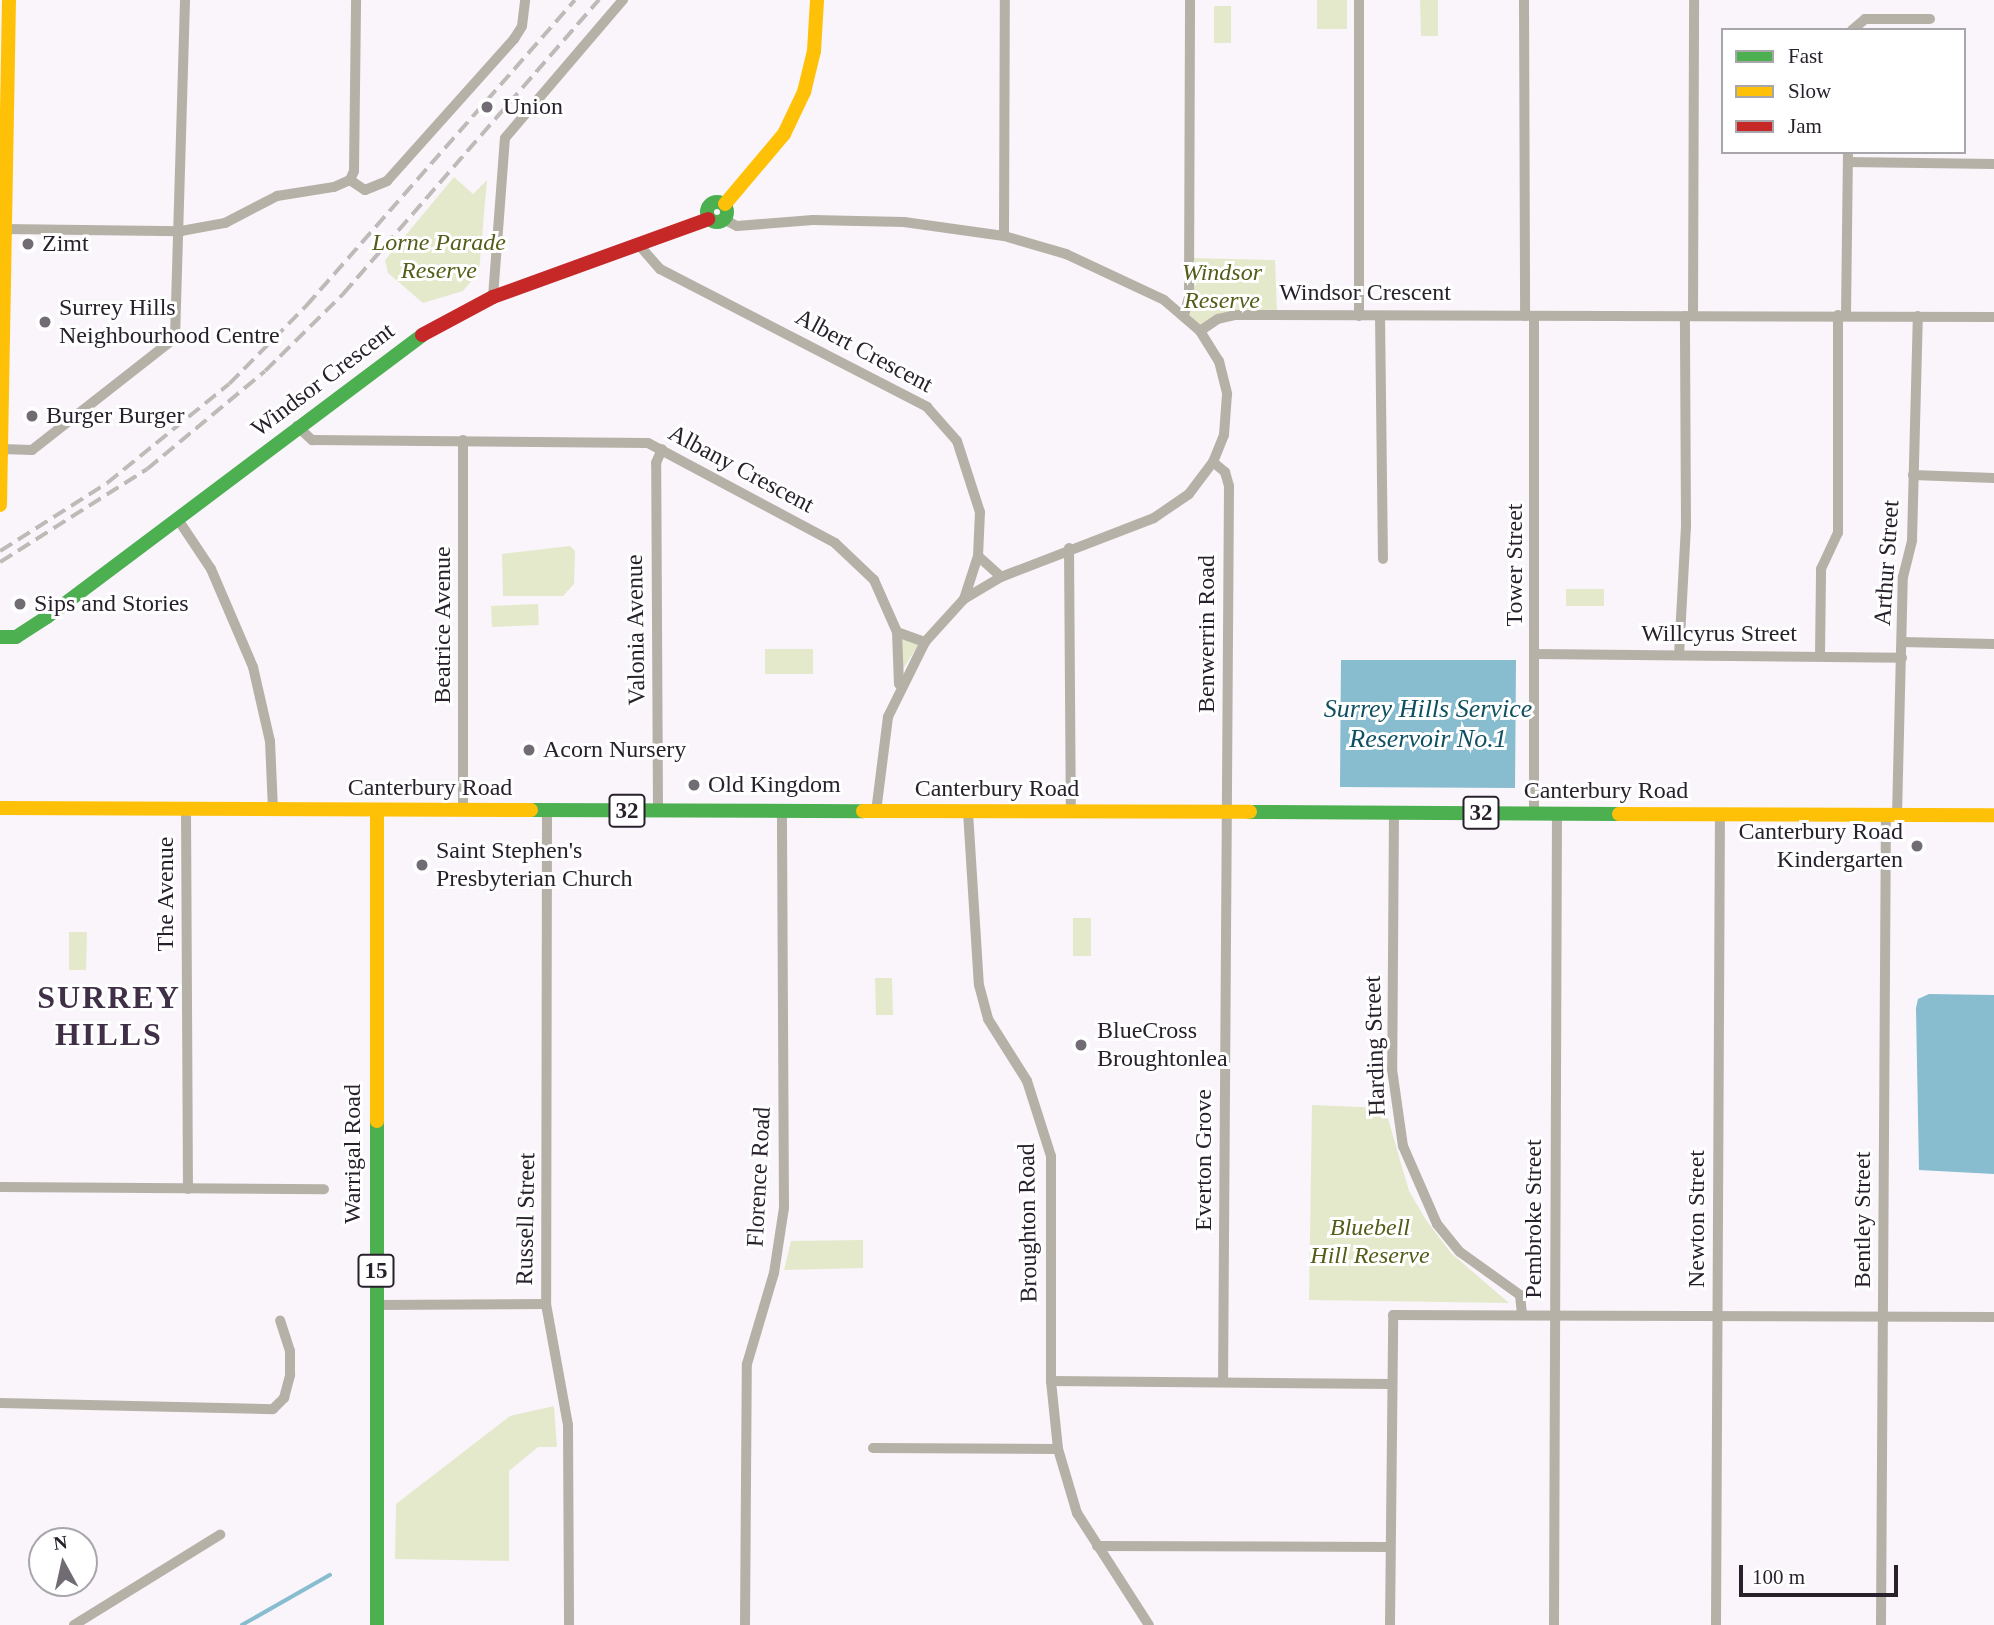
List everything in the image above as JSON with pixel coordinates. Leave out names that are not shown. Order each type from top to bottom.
[{"type":"main road","points":[[0,505],[9,0]]},
{"type":"main road","points":[[725,204],[714,202],[708,219],[725,219],[725,204],[784,134],[804,92],[814,51],[817,0]]},
{"type":"main road","name":"Windsor Crescent","points":[[0,637],[16,637],[47,617],[297,426],[422,335],[493,297],[708,219]]},
{"type":"main road","name":"Canterbury Road","points":[[0,808],[1994,815]]},
{"type":"main road","name":"Warrigal Road","points":[[377,810],[377,1625]]},
{"type":"street","points":[[1,442],[32,450],[170,345],[179,323],[185,0]]},
{"type":"street","points":[[5,229],[181,231],[225,223],[278,196],[334,187],[350,180],[354,171],[356,0]]},
{"type":"street","points":[[350,180],[365,190],[387,181],[514,40],[522,26],[525,0]]},
{"type":"street","points":[[493,297],[505,138],[623,0]]},
{"type":"street","points":[[1004,236],[1005,0]]},
{"type":"street","points":[[1184,315],[1189,297],[1190,0]]},
{"type":"street","points":[[1359,0],[1359,316]]},
{"type":"street","name":"Tower Street","points":[[1524,0],[1536,654],[1534,813]]},
{"type":"street","points":[[1679,655],[1685,527],[1694,0]]},
{"type":"street","points":[[1854,28],[1865,19],[1930,19]]},
{"type":"street","points":[[1820,656],[1821,569],[1838,533],[1848,157],[1994,164]]},
{"type":"street","points":[[725,219],[737,226],[813,220],[904,222],[1004,236],[1066,254],[1124,278],[1184,315],[1200,331],[1219,361],[1227,394],[1224,435],[1213,462],[1189,494],[1154,518],[1069,548],[1001,577],[964,599],[925,642],[899,687],[879,762],[876,812]]},
{"type":"street","name":"Albert Crescent","points":[[639,246],[660,269],[927,407],[957,441],[971,473],[980,512],[978,556],[964,599]]},
{"type":"street","name":"Windsor Crescent","points":[[1200,331],[1218,319],[1236,315],[1994,317]]},
{"type":"street","points":[[1380,316],[1383,559]]},
{"type":"street","name":"Arthur Street","points":[[1892,814],[1902,658],[1903,577],[1912,540],[1918,316]]},
{"type":"street","name":"Albany Crescent","points":[[297,426],[312,440],[634,440],[662,449],[835,543],[874,580],[897,632],[899,687]]},
{"type":"street","name":"Beatrice Avenue","points":[[463,440],[463,810]]},
{"type":"street","name":"Valonia Avenue","points":[[658,811],[656,463],[662,449]]},
{"type":"street","name":"Benwerrin Road","points":[[1213,462],[1225,472],[1229,486],[1227,812]]},
{"type":"street","points":[[1913,475],[1994,478]]},
{"type":"street","points":[[177,518],[217,581],[253,667],[270,741],[273,810]]},
{"type":"street","points":[[1069,548],[1071,812]]},
{"type":"street","points":[[978,556],[1001,577]]},
{"type":"street","points":[[897,632],[925,642]]},
{"type":"street","points":[[1902,642],[1994,644]]},
{"type":"street","name":"Willcyrus Street","points":[[1536,654],[1902,658]]},
{"type":"street","name":"The Avenue","points":[[186,810],[188,1189]]},
{"type":"street","name":"Russell Street","points":[[547,811],[546,1304],[568,1424],[569,1625]]},
{"type":"street","name":"Florence Road","points":[[744,1625],[747,1364],[774,1273],[784,1208],[782,811]]},
{"type":"street","name":"Broughton Road","points":[[968,812],[979,985],[988,1019],[1027,1081],[1051,1156],[1051,1381],[1058,1449],[1077,1513],[1149,1625]]},
{"type":"street","name":"Everton Grove","points":[[1223,1382],[1227,812]]},
{"type":"street","name":"Harding Street","points":[[1394,813],[1392,1069],[1403,1146],[1416,1185],[1437,1224],[1460,1252],[1520,1295],[1522,1315]]},
{"type":"street","name":"Pembroke Street","points":[[1554,1625],[1557,814]]},
{"type":"street","name":"Newton Street","points":[[1716,1625],[1720,814]]},
{"type":"street","name":"Bentley Street","points":[[1881,1625],[1883,1316],[1892,814]]},
{"type":"street","points":[[0,1187],[324,1189]]},
{"type":"street","points":[[376,1305],[546,1304]]},
{"type":"street","points":[[1390,1625],[1393,1315],[1994,1317]]},
{"type":"street","points":[[0,1403],[273,1409],[284,1398],[290,1375],[290,1351],[280,1321]]},
{"type":"street","points":[[1051,1381],[1391,1384]]},
{"type":"street","points":[[873,1448],[1058,1449]]},
{"type":"street","points":[[74,1625],[220,1535]]},
{"type":"street","points":[[1097,1546],[1390,1547]]},
{"type":"green space","points":[[1317,0],[1347,0],[1347,29],[1317,29]]},
{"type":"green space","points":[[1420,0],[1438,0],[1438,36],[1421,36]]},
{"type":"green space","points":[[1214,6],[1231,6],[1231,43],[1214,43]]},
{"type":"green space","name":"Lorne Parade Reserve","points":[[454,177],[473,194],[487,180],[479,272],[463,291],[423,303],[388,273],[385,260]]},
{"type":"green space","name":"Windsor Reserve","points":[[1192,258],[1275,260],[1277,312],[1238,313],[1200,328],[1187,314]]},
{"type":"green space","points":[[570,546],[575,551],[574,584],[563,596],[503,596],[502,554]]},
{"type":"green space","points":[[1566,589],[1604,589],[1604,606],[1566,606]]},
{"type":"green space","points":[[538,604],[539,625],[492,627],[491,606]]},
{"type":"green space","points":[[901,638],[919,644],[903,669]]},
{"type":"green space","points":[[765,649],[813,649],[813,674],[765,674]]},
{"type":"green space","points":[[1073,918],[1091,918],[1091,956],[1073,956]]},
{"type":"green space","points":[[69,932],[87,932],[86,970],[69,970]]},
{"type":"green space","points":[[875,978],[892,978],[893,1015],[876,1015]]},
{"type":"green space","name":"Bluebell Hill Reserve","points":[[1312,1105],[1385,1108],[1409,1191],[1426,1220],[1451,1253],[1509,1303],[1309,1300]]},
{"type":"green space","points":[[863,1240],[863,1268],[784,1270],[791,1241]]},
{"type":"green space","points":[[554,1406],[557,1447],[538,1447],[509,1471],[509,1561],[395,1559],[396,1504],[510,1416]]},
{"type":"water","name":"Surrey Hills Service Reservoir No.1","points":[[1341,660],[1516,660],[1515,788],[1340,787]]},
{"type":"water","points":[[1929,994],[1994,995],[1994,1174],[1919,1170],[1916,1008],[1918,999]]},
{"type":"waterway","points":[[242,1625],[330,1575]]},
{"type":"railway","points":[[0,551],[107,483],[229,384],[306,306],[575,0]]},
{"type":"railway","points":[[0,562],[147,469],[265,371],[343,294],[599,0]]},
{"type":"traffic: fast","points":[[713,202],[721,202],[727,212],[721,222],[713,222],[707,216],[707,208],[713,202]]},
{"type":"traffic: fast","points":[[0,637],[16,637],[47,617],[422,335]]},
{"type":"traffic: fast","points":[[531,810],[863,811]]},
{"type":"traffic: fast","points":[[1250,812],[1619,814]]},
{"type":"traffic: fast","points":[[377,1121],[377,1625]]},
{"type":"traffic: slow","points":[[0,505],[9,0]]},
{"type":"traffic: slow","points":[[725,204],[784,134],[804,92],[814,51],[817,0]]},
{"type":"traffic: slow","points":[[0,808],[531,810]]},
{"type":"traffic: slow","points":[[377,810],[377,1121]]},
{"type":"traffic: slow","points":[[863,811],[1250,812]]},
{"type":"traffic: slow","points":[[1619,814],[1994,815]]},
{"type":"traffic: jam","points":[[422,335],[493,297],[708,219]]},
{"type":"place","name":"Union","points":[[487,107]]},
{"type":"place","name":"Zimt","points":[[28,244]]},
{"type":"place","name":"Surrey Hills Neighbourhood Centre","points":[[45,322]]},
{"type":"place","name":"Burger Burger","points":[[32,416]]},
{"type":"place","name":"Sips and Stories","points":[[20,604]]},
{"type":"place","name":"Acorn Nursery","points":[[529,750]]},
{"type":"place","name":"Old Kingdom","points":[[694,785]]},
{"type":"place","name":"Canterbury Road Kindergarten","points":[[1917,846]]},
{"type":"place","name":"Saint Stephen's Presbyterian Church","points":[[422,865]]},
{"type":"place","name":"BlueCross Broughtonlea","points":[[1081,1045]]},
{"type":"district","name":"SURREY HILLS","points":[[109,1016]]}]
